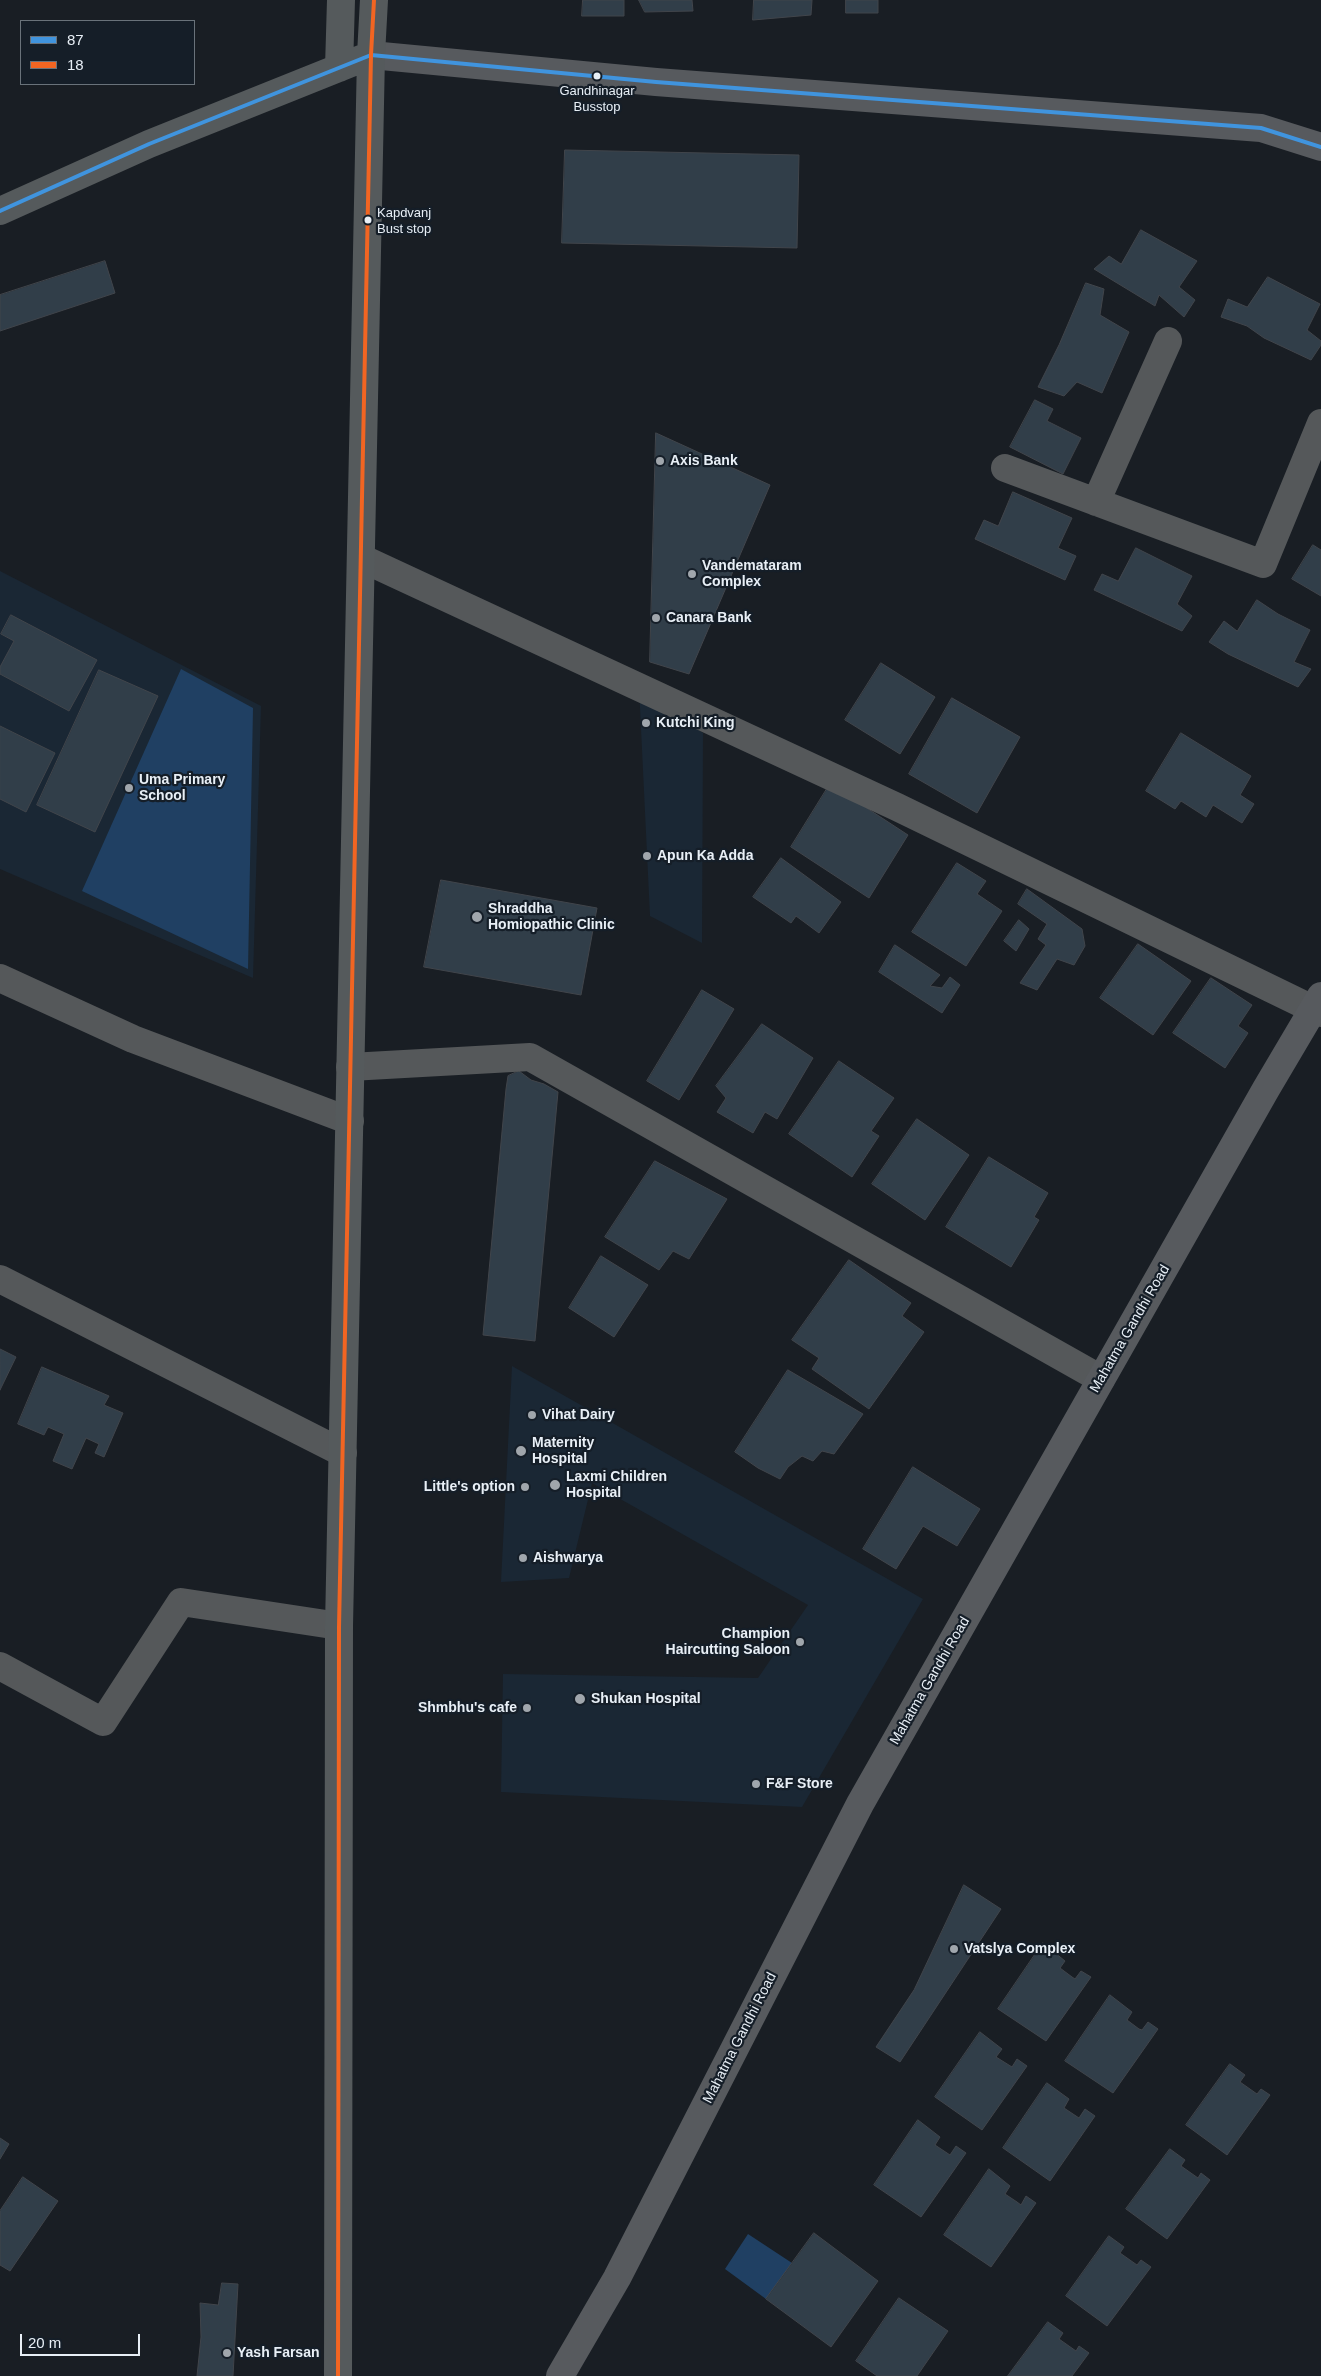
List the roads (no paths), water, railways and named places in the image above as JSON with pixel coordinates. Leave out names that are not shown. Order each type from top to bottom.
[{"type":"main road","points":[[340,68],[341,0]]},
{"type":"main road","points":[[338,2376],[339,1626],[371,55],[374,0]]},
{"type":"main road","points":[[0,211],[150,144],[371,55]]},
{"type":"street","points":[[371,55],[666,82],[1261,128],[1321,147]]},
{"type":"street","points":[[1096,502],[1168,341]]},
{"type":"street","points":[[1005,468],[1263,564],[1321,424]]},
{"type":"street","points":[[361,558],[1319,1006]]},
{"type":"street","points":[[0,978],[133,1039],[350,1121]]},
{"type":"street","name":"Mahatma Gandhi Road","points":[[560,2376],[617,2278],[860,1804],[1101,1380],[1319,1006]]},
{"type":"street","points":[[350,1067],[530,1057],[1101,1380]]},
{"type":"street","points":[[0,1279],[343,1453]]},
{"type":"street","points":[[0,1666],[103,1722],[181,1602],[339,1626]]},
{"type":"place","name":"Gandhinagar Busstop","points":[[597,76]]},
{"type":"place","name":"Kapdvanj Bust stop","points":[[368,220]]},
{"type":"place","name":"Axis Bank","points":[[660,461]]},
{"type":"place","name":"Vandemataram Complex","points":[[692,574]]},
{"type":"place","name":"Canara Bank","points":[[656,618]]},
{"type":"place","name":"Kutchi King","points":[[646,723]]},
{"type":"place","name":"Uma Primary School","points":[[129,788]]},
{"type":"place","name":"Apun Ka Adda","points":[[647,856]]},
{"type":"place","name":"Shraddha Homiopathic Clinic","points":[[477,917]]},
{"type":"place","name":"Vihat Dairy","points":[[532,1415]]},
{"type":"place","name":"Maternity Hospital","points":[[521,1451]]},
{"type":"place","name":"Laxmi Children Hospital","points":[[555,1485]]},
{"type":"place","name":"Little's option","points":[[525,1487]]},
{"type":"place","name":"Aishwarya","points":[[523,1558]]},
{"type":"place","name":"Champion Haircutting Saloon","points":[[800,1642]]},
{"type":"place","name":"Shukan Hospital","points":[[580,1699]]},
{"type":"place","name":"Shmbhu's cafe","points":[[527,1708]]},
{"type":"place","name":"F&F Store","points":[[756,1784]]},
{"type":"place","name":"Vatslya Complex","points":[[954,1949]]},
{"type":"place","name":"Yash Farsan","points":[[227,2353]]}]
